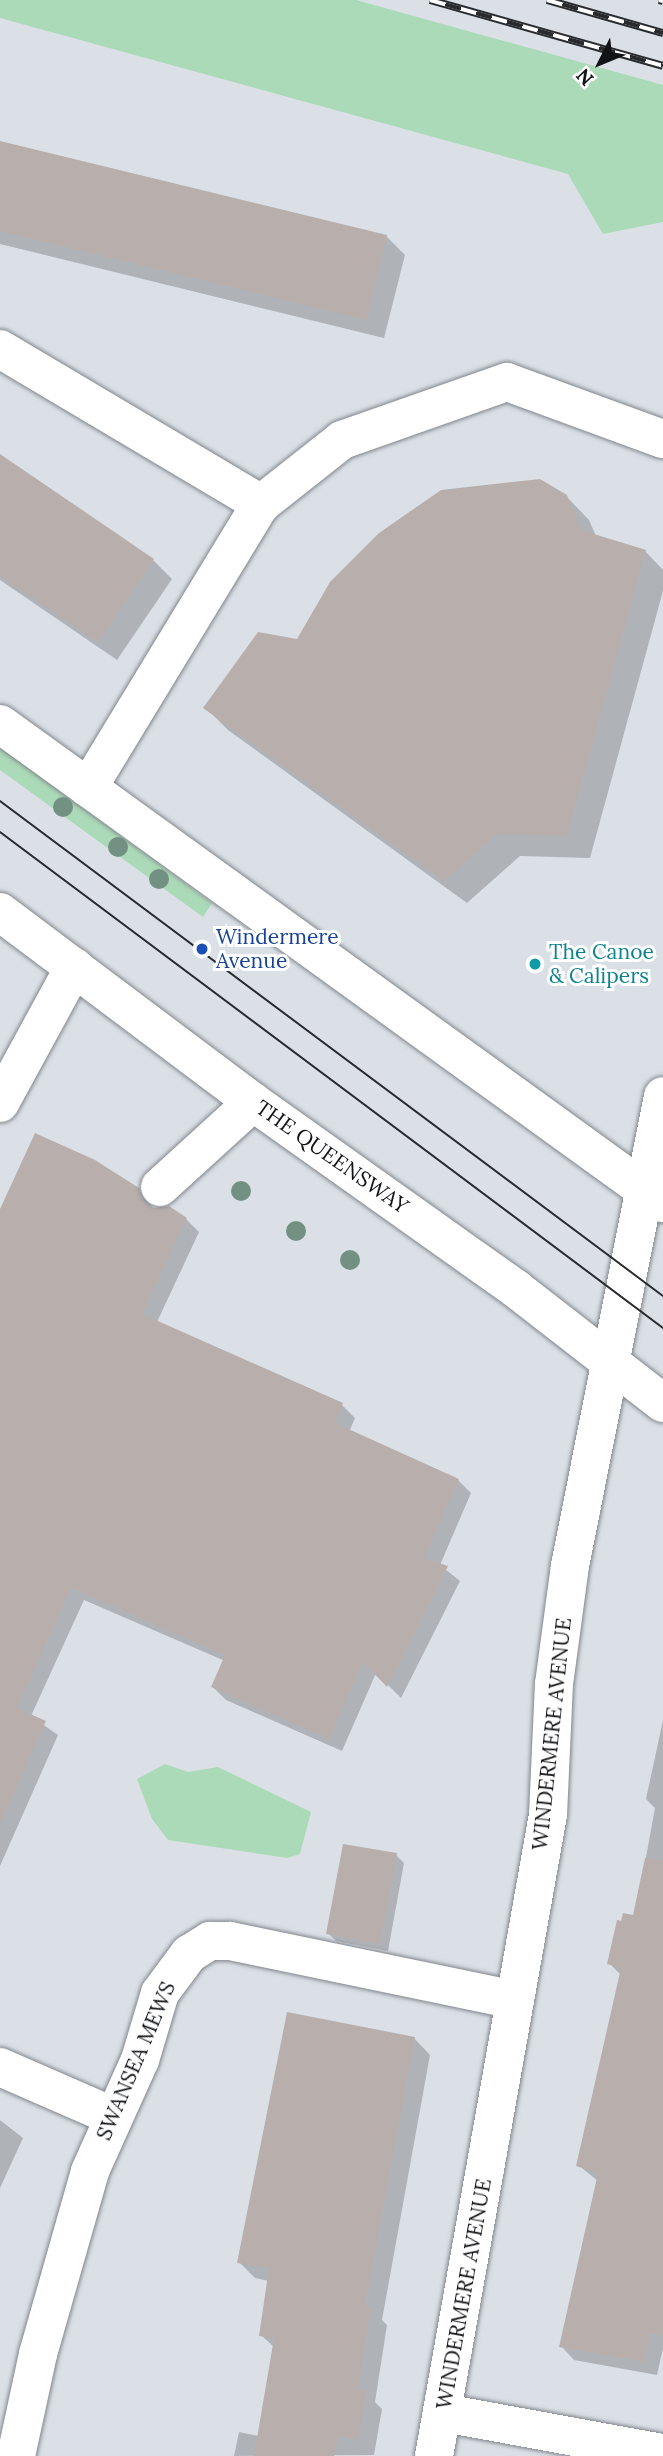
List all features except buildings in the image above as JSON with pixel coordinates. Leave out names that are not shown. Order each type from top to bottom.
[{"type":"street","points":[[0,349],[261,504]]},
{"type":"street","points":[[88,788],[261,504],[342,440],[507,382],[663,439]]},
{"type":"street","points":[[0,724],[654,1196]]},
{"type":"street","name":"THE QUEENSWAY","points":[[0,912],[253,1102],[505,1281],[663,1403]]},
{"type":"street","points":[[0,1103],[74,968]]},
{"type":"street","name":"WINDERMERE AVENUE","points":[[434,2456],[444,2413],[548,1815],[554,1684],[570,1566],[611,1365],[654,1196],[663,1096]]},
{"type":"street","points":[[160,1187],[253,1102]]},
{"type":"street","name":"SWANSEA MEWS","points":[[16,2456],[56,2287],[90,2171],[112,2116],[140,2060],[160,1993],[189,1954],[210,1941],[230,1941],[514,2000]]},
{"type":"street","points":[[0,2067],[112,2116]]},
{"type":"street","points":[[444,2413],[663,2453]]},
{"type":"green space","points":[[0,0],[356,0],[663,85],[663,222],[603,234],[568,174],[0,18]]},
{"type":"green space","points":[[0,747],[212,903],[203,917],[0,770]]},
{"type":"green space","points":[[165,1764],[188,1772],[218,1767],[311,1812],[300,1854],[287,1858],[168,1840],[152,1819],[137,1779]]},
{"type":"tram line","points":[[0,801],[663,1296]]},
{"type":"tram line","points":[[0,832],[663,1328]]},
{"type":"railway","points":[[430,0],[663,66]]},
{"type":"railway","points":[[547,0],[663,33]]},
{"type":"railway","points":[[659,0],[663,1]]},
{"type":"place","name":"Windermere Avenue","points":[[202,949]]},
{"type":"place","name":"The Canoe & Calipers","points":[[535,964]]}]
